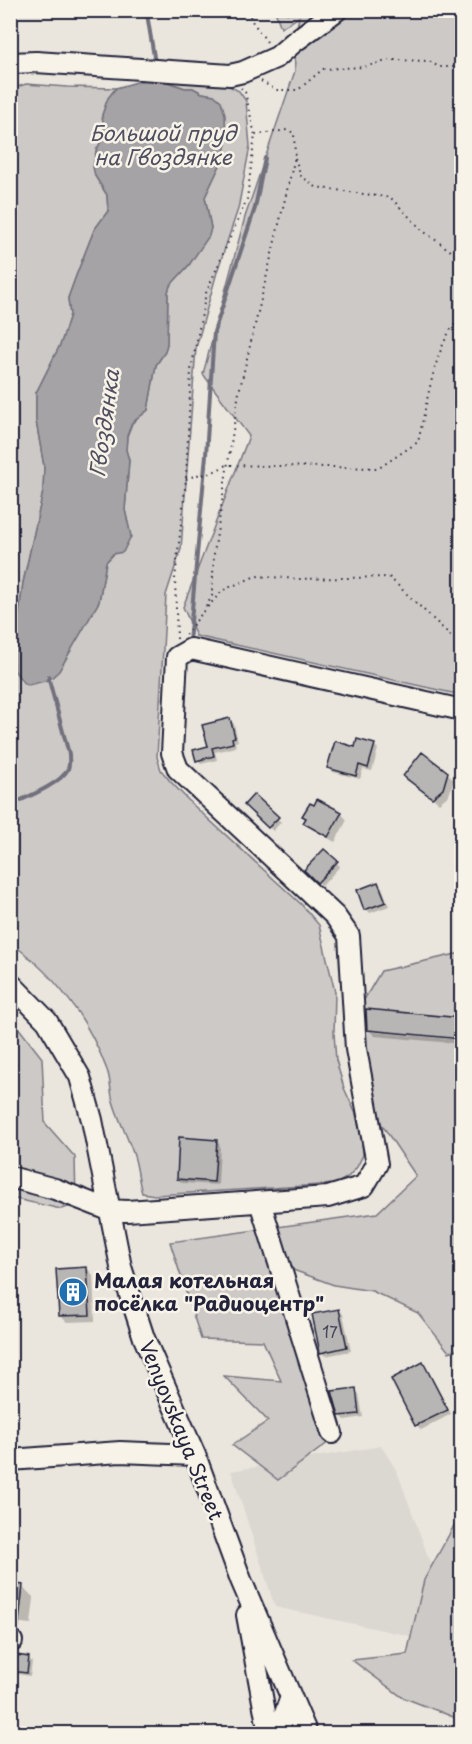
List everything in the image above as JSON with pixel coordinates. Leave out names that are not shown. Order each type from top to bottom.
[{"type":"street","points":[[10,63],[36,62],[237,73],[277,57],[337,10]]},
{"type":"street","points":[[10,1178],[55,1189],[109,1210],[127,1211],[328,1197],[364,1186],[377,1164],[356,1049],[349,936],[335,916],[178,770],[172,753],[177,657],[191,649],[462,711]]},
{"type":"street","name":"Venyovskaya Street","points":[[10,983],[47,1021],[80,1077],[92,1120],[121,1267],[144,1338],[195,1455],[241,1580]]},
{"type":"street","points":[[260,1202],[332,1433]]},
{"type":"street","points":[[10,1460],[120,1452],[195,1455]]},
{"type":"street","points":[[241,1580],[308,1734]]},
{"type":"street","points":[[241,1580],[272,1734]]},
{"type":"street","points":[[272,1734],[283,1719],[291,1697]]},
{"type":"street","points":[[272,1734],[284,1730],[301,1734]]},
{"type":"path","points":[[248,10],[252,21],[277,57]]},
{"type":"path","points":[[237,73],[276,90],[298,90],[323,69],[363,67],[391,60],[429,61],[439,67],[462,67]]},
{"type":"path","points":[[237,73],[245,92],[255,135],[247,199],[206,293],[191,370],[186,479],[175,579],[177,644],[223,590],[256,576],[299,579],[389,577],[451,636],[462,638]]},
{"type":"path","points":[[255,135],[286,130],[294,133],[295,157],[301,176],[316,187],[391,198],[423,231],[462,259]]},
{"type":"path","points":[[202,612],[212,596],[214,553],[239,392],[295,157]]},
{"type":"path","points":[[186,479],[200,474],[207,476],[227,465],[380,468],[418,442],[438,358],[452,326],[462,319]]},
{"type":"shaded area","points":[[275,11],[461,11],[461,695],[196,636],[183,607],[249,436],[203,374],[245,217],[295,71],[294,42],[299,17],[281,28]]},
{"type":"shaded area","points":[[161,80],[221,82],[239,91],[246,101],[250,146],[238,209],[217,272],[196,348],[181,549],[166,595],[157,757],[161,770],[192,804],[301,904],[319,925],[335,992],[336,1060],[344,1088],[356,1114],[363,1155],[357,1167],[348,1177],[336,1184],[155,1195],[142,1193],[135,1158],[117,1114],[108,1074],[90,1033],[56,984],[11,943],[10,650],[14,670],[99,602],[106,562],[131,537],[125,510],[129,460],[126,450],[127,436],[132,423],[148,410],[156,365],[165,352],[170,285],[189,265],[211,228],[205,197],[222,161],[214,95]]},
{"type":"shaded area","points":[[26,84],[116,88],[108,98],[102,115],[105,134],[96,151],[95,176],[107,195],[108,211],[94,230],[68,298],[70,315],[61,343],[36,393],[36,421],[44,466],[43,492],[23,583],[19,614],[11,637],[11,89]]},
{"type":"shaded area","points":[[461,953],[461,1349],[449,1352],[418,1313],[372,1291],[334,1285],[285,1267],[337,1436],[278,1480],[232,1445],[268,1421],[224,1376],[281,1381],[263,1341],[201,1339],[170,1242],[377,1213],[416,1176],[380,1122],[358,1010],[381,971]]},
{"type":"shaded area","points":[[10,1019],[42,1058],[45,1123],[75,1157],[76,1205],[61,1209],[11,1198]]},
{"type":"shaded area","points":[[381,1446],[397,1471],[461,1647],[275,1607],[231,1471]]},
{"type":"shaded area","points":[[461,1473],[462,1717],[456,1718],[402,1697],[352,1660],[407,1654],[424,1580],[461,1513],[455,1484]]},
{"type":"water","name":"Большой пруд на Гвоздянке","points":[[144,80],[161,80],[185,88],[193,88],[202,93],[214,95],[221,101],[225,114],[226,144],[222,161],[205,197],[211,228],[209,236],[189,265],[170,286],[165,352],[156,365],[148,410],[132,423],[127,436],[126,450],[129,460],[125,510],[131,536],[123,552],[113,554],[106,562],[99,602],[59,671],[49,680],[28,685],[14,670],[10,638],[19,614],[23,583],[43,492],[44,466],[36,421],[36,393],[61,343],[70,315],[68,298],[94,230],[108,211],[107,195],[95,176],[93,167],[96,151],[105,134],[102,115],[108,98],[116,88]]},
{"type":"building","points":[[230,718],[235,737],[232,738],[233,743],[212,748],[214,756],[196,761],[193,750],[208,746],[202,725]]},
{"type":"building","points":[[357,739],[375,744],[368,768],[359,765],[356,776],[327,768],[335,741],[355,747]]},
{"type":"building","points":[[422,752],[448,772],[443,789],[432,798],[403,776]]},
{"type":"building","points":[[254,794],[279,817],[268,828],[244,805]]},
{"type":"building","points":[[317,799],[342,812],[328,837],[303,823],[306,818],[302,816],[310,803],[314,805]]},
{"type":"building","points":[[324,849],[338,861],[317,883],[304,870]]},
{"type":"building","points":[[378,882],[386,902],[364,910],[357,890]]},
{"type":"building","points":[[366,1009],[462,1018],[462,1039],[367,1030]]},
{"type":"building","points":[[179,1137],[217,1140],[214,1182],[177,1179]]},
{"type":"building","name":"Малая котельная посёлка \"Радиоцентр\"","points":[[87,1267],[90,1315],[59,1316],[56,1269]]},
{"type":"building","points":[[339,1309],[347,1347],[320,1353],[312,1314]]},
{"type":"building","points":[[423,1362],[448,1410],[415,1426],[391,1379]]},
{"type":"building","points":[[356,1388],[359,1414],[339,1416],[332,1391]]},
{"type":"building","points":[[10,1583],[23,1585],[18,1631],[10,1629]]},
{"type":"building","points":[[10,1654],[29,1657],[27,1673],[10,1671]]},
{"type":"waterway","name":"Гвоздянка","points":[[149,10],[147,14],[155,63]]},
{"type":"waterway","points":[[189,643],[206,455],[214,332],[255,208],[265,158]]},
{"type":"waterway","name":"Гвоздянка","points":[[10,805],[51,785],[64,775],[69,767],[69,754],[49,676]]},
{"type":"place","name":"Малая котельная посёлка \"Радиоцентр\"","points":[[73,1292]]}]
